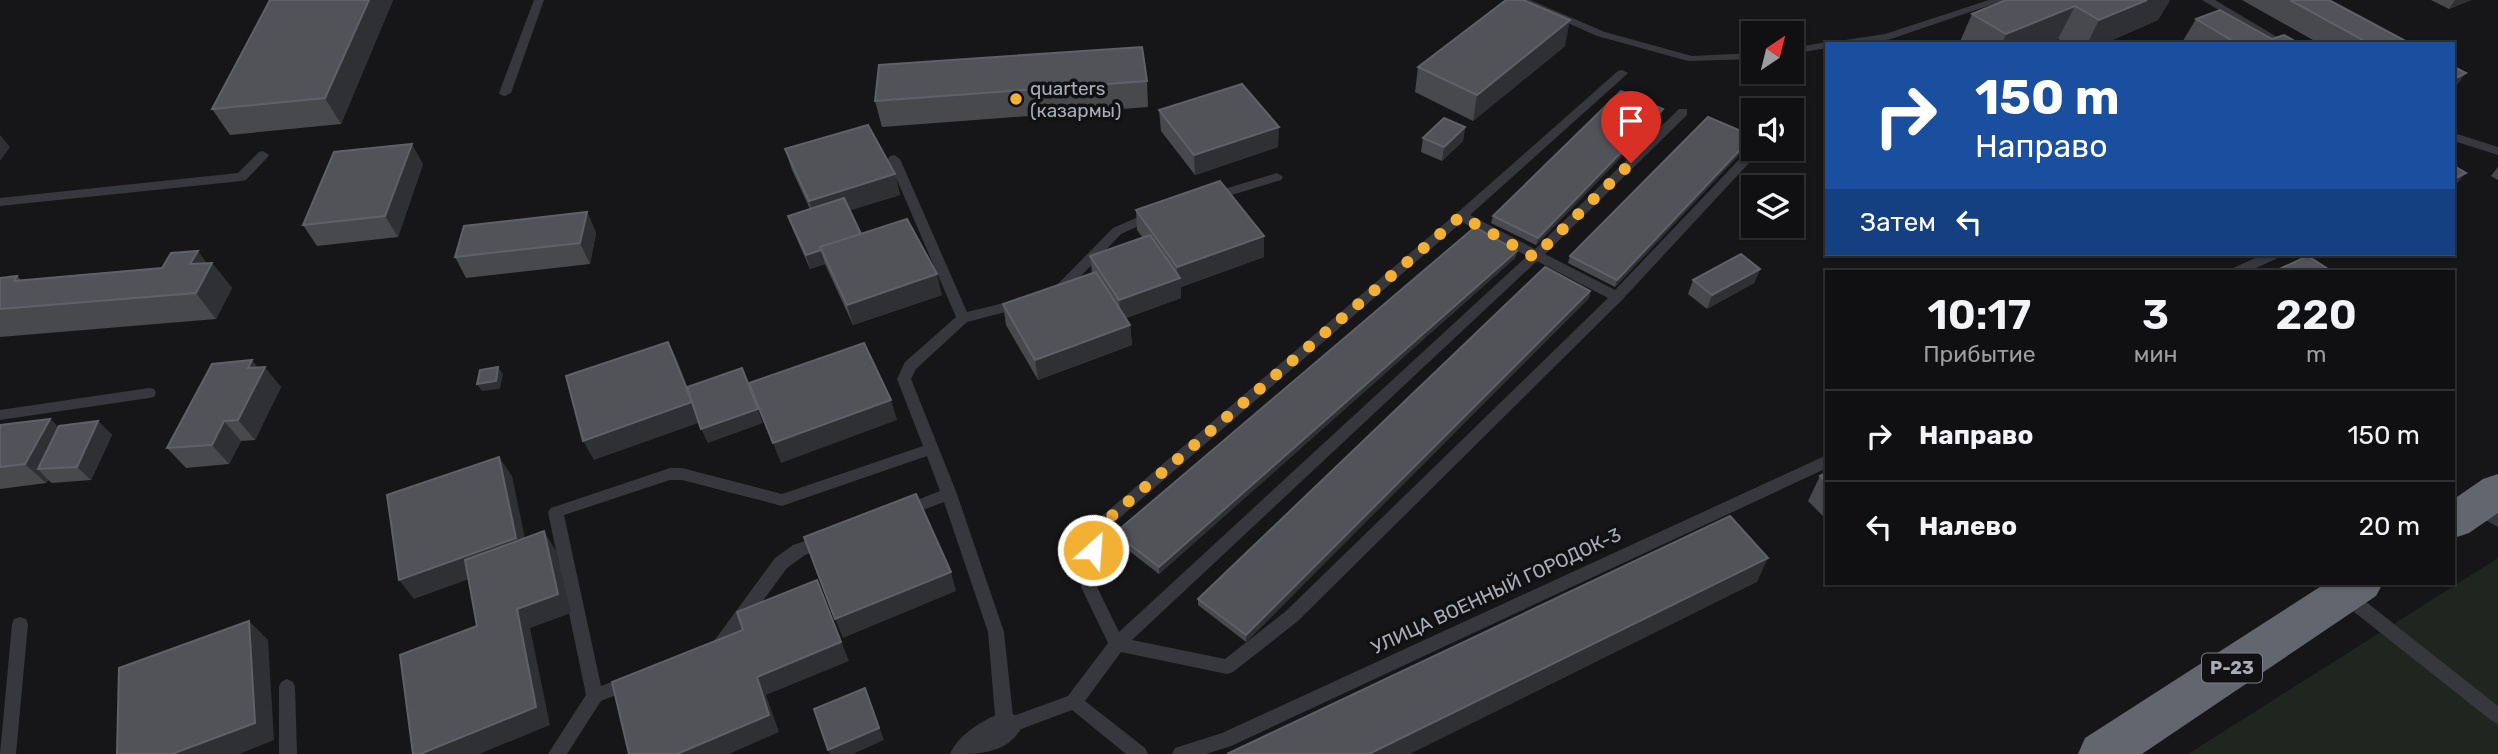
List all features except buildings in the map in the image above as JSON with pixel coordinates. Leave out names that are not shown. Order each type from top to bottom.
[{"type":"highway","name":"Р-23","points":[[2102,754],[2353,588]]},
{"type":"street","points":[[967,754],[1005,727]]},
{"type":"lane","points":[[505,93],[539,0]]},
{"type":"lane","points":[[1521,0],[1601,34],[1692,60],[1741,57]]},
{"type":"lane","points":[[1853,42],[1887,37],[2000,0]]},
{"type":"lane","points":[[2207,0],[2280,42]]},
{"type":"lane","points":[[1804,49],[1825,46]]},
{"type":"lane","points":[[1117,644],[1089,587],[1094,531],[1461,216],[1622,73]]},
{"type":"lane","points":[[1167,211],[1142,218],[1117,231],[1054,295],[963,318],[910,366],[904,379],[949,494],[996,632],[1005,727],[1074,702],[1117,644],[1534,257],[1683,112]]},
{"type":"lane","points":[[2455,137],[2498,151]]},
{"type":"lane","points":[[0,202],[242,177],[262,155]]},
{"type":"lane","points":[[894,159],[963,318]]},
{"type":"lane","points":[[1117,644],[1227,667],[1292,615],[1617,297],[1745,161]]},
{"type":"lane","points":[[1203,200],[1277,177]]},
{"type":"lane","points":[[1461,216],[1534,257],[1617,297]]},
{"type":"lane","points":[[2240,270],[2271,256]]},
{"type":"lane","points":[[0,415],[149,393]]},
{"type":"lane","points":[[595,696],[556,512],[670,474],[682,474],[782,500],[932,449]]},
{"type":"lane","name":"УЛИЦА ВОЕННЫЙ ГОРОДОК-3","points":[[1181,754],[1225,740],[1825,462]]},
{"type":"lane","points":[[886,517],[949,494]]},
{"type":"lane","points":[[706,653],[718,648],[730,636],[781,563],[799,550],[836,536]]},
{"type":"lane","points":[[2353,588],[2498,716]]},
{"type":"lane","points":[[7,754],[20,624]]},
{"type":"lane","points":[[557,754],[595,696],[644,677]]},
{"type":"lane","points":[[287,687],[288,754]]},
{"type":"lane","points":[[1074,702],[1139,754]]},
{"type":"shaded area","points":[[2498,558],[2498,754],[2188,754]]},
{"type":"place","name":"quarters (казармы)","points":[[1016,99]]},
{"type":"route","points":[[1093,550],[1094,531],[1461,216],[1534,257],[1631,163]]}]
